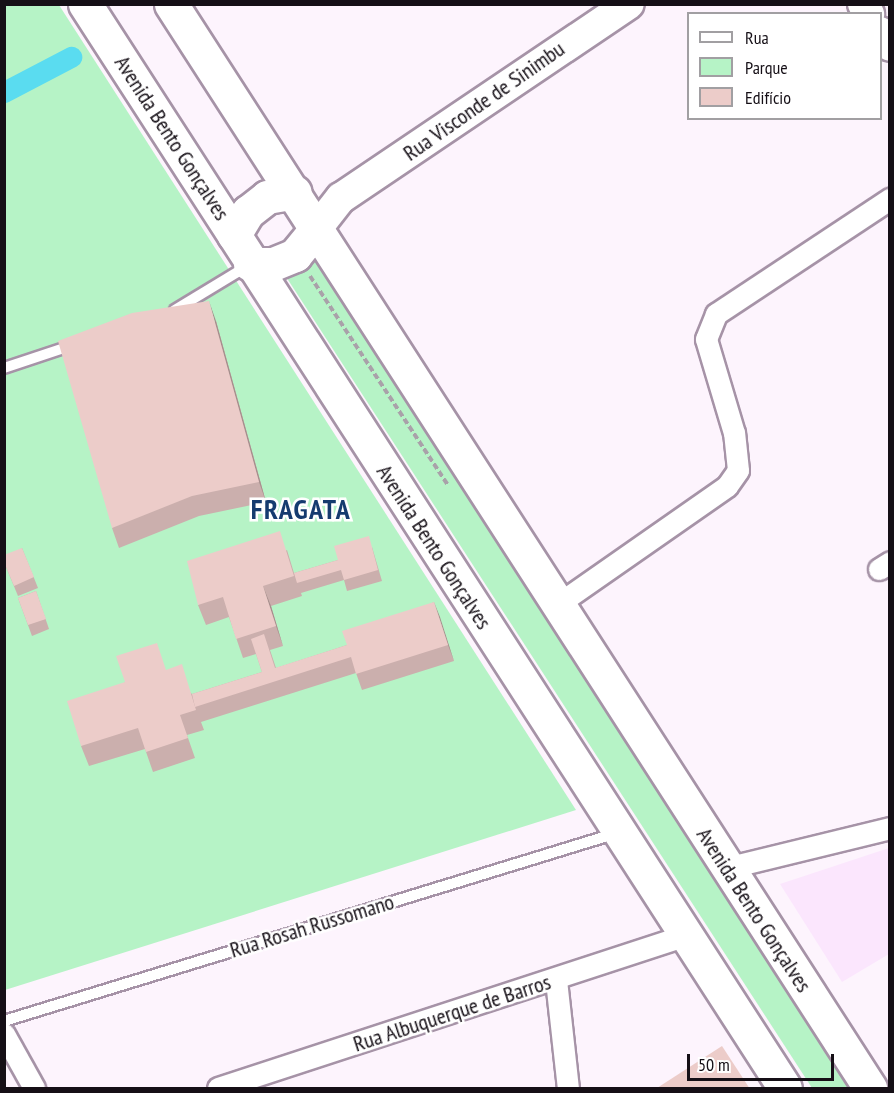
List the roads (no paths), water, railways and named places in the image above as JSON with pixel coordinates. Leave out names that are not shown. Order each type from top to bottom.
[{"type":"main road","name":"Avenida Bento Gonçalves","points":[[85,4],[234,235],[250,264],[620,832],[784,1089]]},
{"type":"main road","name":"Avenida Bento Gonçalves","points":[[171,4],[318,227],[726,868],[870,1089]]},
{"type":"main road","points":[[234,235],[248,212],[267,197],[295,192]]},
{"type":"main road","points":[[250,264],[273,264],[295,255],[318,227]]},
{"type":"street","name":"Rua Visconde de Sinimbu","points":[[318,227],[341,198],[629,4]]},
{"type":"street","points":[[295,192],[341,198]]},
{"type":"street","points":[[558,603],[727,486],[738,470],[734,433],[706,339],[716,314],[890,199]]},
{"type":"street","points":[[726,868],[890,828]]},
{"type":"street","name":"Rua Albuquerque de Barros","points":[[218,1089],[556,980],[686,935]]},
{"type":"street","points":[[556,980],[568,1089]]},
{"type":"street","points":[[4,1034],[34,1089]]},
{"type":"lane","points":[[158,317],[198,300],[250,264]]},
{"type":"lane","points":[[4,368],[81,342]]},
{"type":"lane","name":"Rua Rosah Russomano","points":[[4,1020],[620,832]]},
{"type":"waterway","points":[[4,92],[71,57]]},
{"type":"district","name":"FRAGATA","points":[[301,509]]}]
